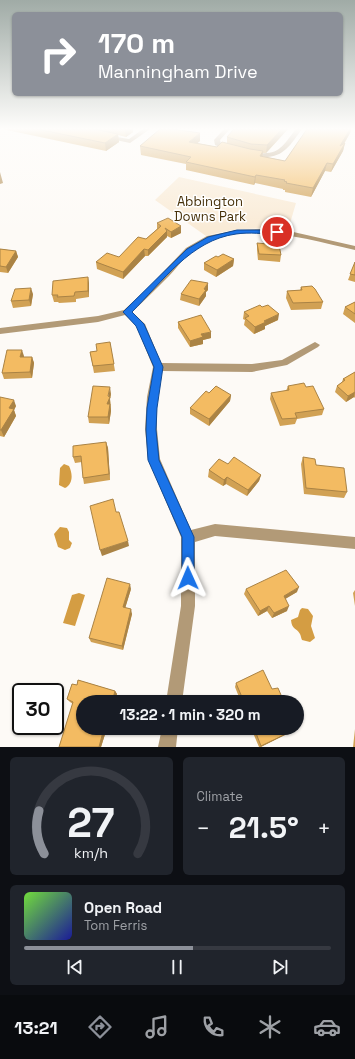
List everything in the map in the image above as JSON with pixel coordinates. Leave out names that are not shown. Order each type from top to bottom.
[{"type":"street","points":[[0,331],[98,319],[128,312],[189,250],[210,238],[237,232],[264,230],[289,233],[355,248]]},
{"type":"street","points":[[128,312],[140,324],[158,367],[152,410],[151,430],[154,460],[188,537],[188,606],[175,695]]},
{"type":"street","points":[[158,367],[252,368],[284,363],[315,345]]},
{"type":"street","points":[[188,537],[216,530],[355,543]]},
{"type":"street","points":[[167,747],[169,735]]},
{"type":"green space","name":"Abbington Downs Park","points":[[179,177],[296,203],[288,230],[247,229],[226,231],[206,236],[155,200]]},
{"type":"shaded area","points":[[64,464],[69,466],[72,475],[70,484],[65,488],[59,485],[60,468]]},
{"type":"shaded area","points":[[60,527],[67,528],[69,532],[69,540],[72,543],[70,548],[65,550],[58,547],[54,534]]},
{"type":"shaded area","points":[[79,593],[85,595],[75,626],[63,623],[72,595]]},
{"type":"shaded area","points":[[302,608],[308,609],[313,616],[311,626],[315,638],[310,642],[302,640],[300,634],[293,627],[291,620],[298,617]]},
{"type":"building","points":[[195,164],[327,164],[313,188],[286,183],[287,182],[284,181],[285,180],[256,175],[255,177]]},
{"type":"building","points":[[168,218],[181,226],[171,232],[165,228],[167,231],[148,250],[144,249],[123,272],[96,262],[107,253],[119,257],[138,237],[146,239],[161,226],[157,223]]},
{"type":"building","points":[[257,243],[279,245],[281,255],[259,254]]},
{"type":"building","points":[[0,249],[16,251],[6,267],[0,266]]},
{"type":"building","points":[[223,254],[234,259],[217,270],[204,263],[216,256],[218,257]]},
{"type":"building","points":[[355,262],[355,275],[350,274]]},
{"type":"building","points":[[88,277],[88,291],[75,292],[74,296],[57,297],[58,295],[52,295],[53,281]]},
{"type":"building","points":[[191,280],[208,283],[204,289],[206,290],[199,299],[181,294]]},
{"type":"building","points":[[312,286],[323,302],[293,303],[287,291],[302,290],[301,287]]},
{"type":"building","points":[[31,288],[29,300],[11,301],[15,289]]},
{"type":"building","points":[[355,302],[355,314],[345,307]]},
{"type":"building","points":[[260,305],[262,307],[268,305],[279,314],[255,327],[245,318],[249,316],[244,312]]},
{"type":"building","points":[[201,315],[211,332],[201,334],[203,337],[190,341],[178,322]]},
{"type":"building","points":[[110,342],[114,364],[93,366],[90,352],[97,351],[96,344]]},
{"type":"building","points":[[7,350],[22,350],[20,357],[32,357],[30,372],[2,373]]},
{"type":"building","points":[[355,372],[355,392],[348,396],[337,386],[345,380],[343,379]]},
{"type":"building","points":[[304,383],[306,387],[313,386],[324,409],[295,413],[297,418],[282,419],[271,393],[289,390],[288,386]]},
{"type":"building","points":[[93,386],[110,387],[108,396],[110,397],[107,404],[110,404],[108,417],[88,417]]},
{"type":"building","points":[[216,386],[231,395],[209,419],[190,408],[206,391],[209,393]]},
{"type":"building","points":[[0,397],[14,400],[9,408],[14,409],[1,430],[0,430]]},
{"type":"building","points":[[106,442],[109,474],[83,478],[81,456],[73,457],[73,446]]},
{"type":"building","points":[[234,457],[261,475],[248,490],[227,477],[224,480],[209,470],[219,459],[228,464]]},
{"type":"building","points":[[303,457],[315,459],[316,465],[344,468],[347,492],[306,488]]},
{"type":"building","points":[[113,499],[116,512],[119,512],[128,541],[100,550],[90,506]]},
{"type":"building","points":[[286,570],[299,587],[284,596],[289,606],[274,613],[269,606],[260,611],[246,589]]},
{"type":"building","points":[[107,578],[130,584],[123,607],[131,609],[122,646],[89,638]]},
{"type":"building","points":[[263,670],[272,689],[278,688],[281,695],[241,695],[236,683]]},
{"type":"building","points":[[78,680],[115,691],[114,695],[76,695],[76,735],[102,735],[99,747],[59,747],[64,735],[73,702],[67,699],[72,684],[77,685]]},
{"type":"building","points":[[257,735],[284,735],[261,746]]},
{"type":"route","points":[[188,578],[188,537],[154,460],[151,430],[152,397],[158,367],[140,324],[128,312],[189,250],[210,238],[237,232],[264,230],[277,232]]}]
